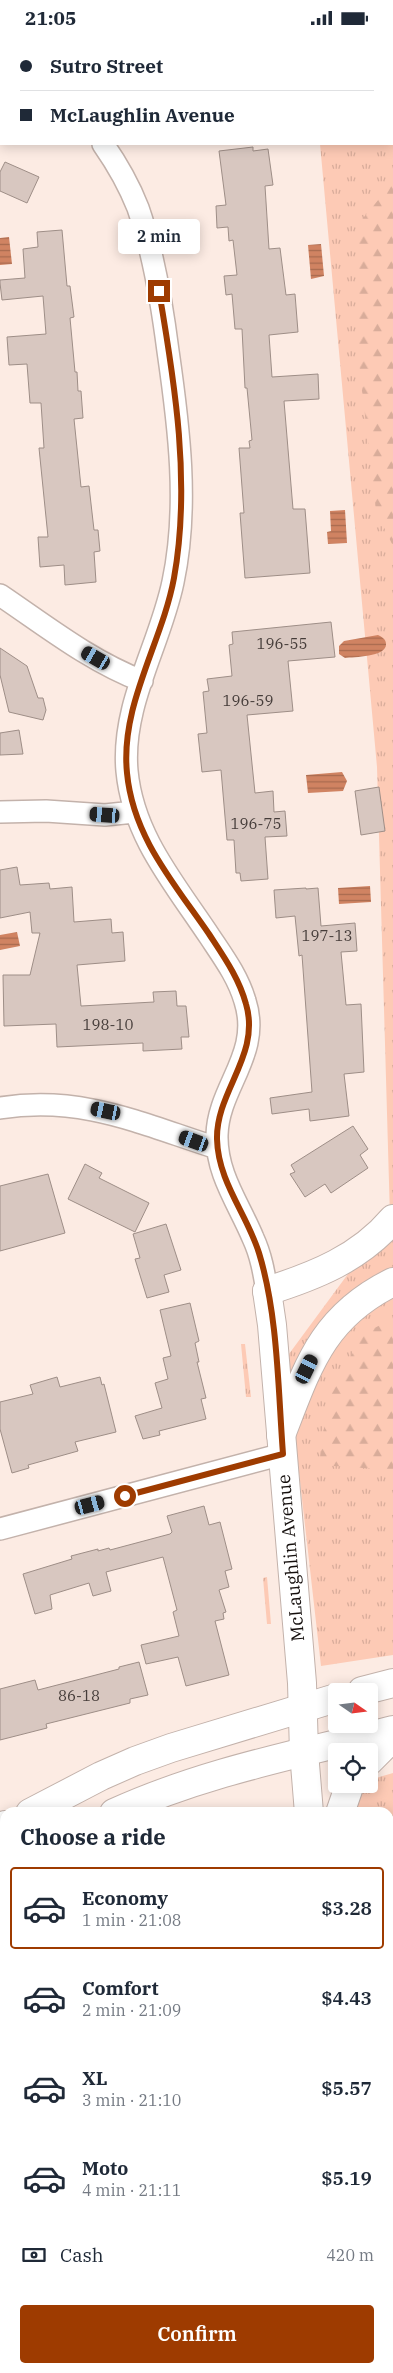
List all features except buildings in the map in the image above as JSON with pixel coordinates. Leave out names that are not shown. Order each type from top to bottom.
[{"type":"main road","points":[[267,1291],[304,1279],[348,1258],[366,1246],[393,1219]]},
{"type":"main road","points":[[282,1444],[307,1369],[326,1336],[338,1320],[362,1300],[393,1282]]},
{"type":"main road","name":"McLaughlin Avenue","points":[[267,1291],[282,1444],[309,1807]]},
{"type":"main road","points":[[378,1687],[393,1683]]},
{"type":"main road","points":[[42,1807],[134,1761],[328,1700]]},
{"type":"main road","points":[[129,1807],[197,1780],[393,1730]]},
{"type":"main road","points":[[378,1752],[393,1737]]},
{"type":"main road","points":[[342,1807],[347,1793]]},
{"type":"street","name":"McLaughlin Avenue","points":[[104,145],[130,189],[145,231],[156,277],[165,331],[178,445],[180,521],[176,562],[165,615],[131,714],[126,741],[127,771],[134,812],[154,853],[228,963],[248,1009],[249,1030],[247,1048],[223,1105],[218,1124],[218,1148],[228,1186],[259,1252],[267,1291]]},
{"type":"street","points":[[0,595],[78,648],[114,669],[142,681]]},
{"type":"street","points":[[0,812],[46,811],[105,815],[134,812]]},
{"type":"street","points":[[0,1109],[50,1105],[88,1107],[125,1117],[218,1148]]},
{"type":"street","points":[[0,1529],[282,1444]]},
{"type":"green space","points":[[320,145],[393,145],[393,1655],[321,1666],[286,1358],[390,1217],[377,767]]},
{"type":"green space","points":[[393,173],[393,546],[376,511],[359,363],[359,223],[379,199]]},
{"type":"green space","points":[[393,1319],[393,1470],[319,1465],[330,1389],[366,1332]]},
{"type":"green space","points":[[241,1344],[245,1344],[251,1397],[246,1397]]},
{"type":"green space","points":[[267,1577],[271,1624],[267,1624],[263,1578]]},
{"type":"green space","points":[[393,1773],[393,1807],[354,1807],[355,1793],[378,1793],[378,1777]]},
{"type":"shaded area","points":[[9,237],[12,264],[0,265],[0,238]]},
{"type":"shaded area","points":[[321,244],[324,276],[311,279],[308,245]]},
{"type":"shaded area","points":[[345,510],[347,543],[328,544],[327,532],[331,531],[330,511]]},
{"type":"shaded area","points":[[378,635],[384,638],[386,642],[385,648],[381,652],[345,658],[339,654],[339,646],[344,641]]},
{"type":"shaded area","points":[[342,772],[347,781],[343,791],[308,793],[306,775]]},
{"type":"shaded area","points":[[370,886],[371,902],[339,904],[338,888]]},
{"type":"shaded area","points":[[17,932],[20,946],[0,950],[0,935]]},
{"type":"route","points":[[125,1496],[283,1454],[270,1308],[259,1252],[228,1186],[220,1160],[217,1136],[223,1105],[247,1048],[249,1030],[248,1009],[236,977],[228,963],[154,853],[140,827],[134,812],[128,785],[126,755],[128,728],[142,681],[160,633],[169,598],[176,562],[180,521],[180,473],[175,407],[159,291]]}]
